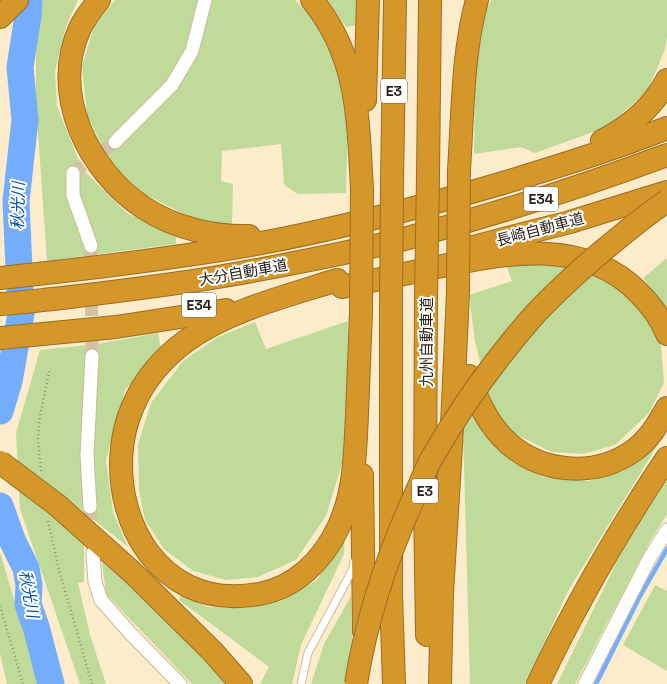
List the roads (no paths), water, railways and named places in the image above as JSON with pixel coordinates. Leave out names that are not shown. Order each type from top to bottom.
[{"type":"highway","points":[[0,18],[17,0]]},
{"type":"highway","points":[[98,0],[80,28],[74,47],[70,83],[76,118],[84,141],[90,152],[113,182],[128,196],[163,219],[203,232],[226,236],[271,234],[314,226],[541,171]]},
{"type":"highway","points":[[312,0],[322,12],[333,30],[343,51],[350,72],[358,118],[362,190]]},
{"type":"highway","points":[[365,684],[362,520],[362,190],[368,0]]},
{"type":"highway","name":"E3","points":[[394,684],[391,595],[391,307],[395,0]]},
{"type":"highway","name":"九州自動車道","points":[[429,684],[424,502],[430,0]]},
{"type":"highway","points":[[440,684],[442,593],[451,447],[458,292],[460,0]]},
{"type":"highway","points":[[460,169],[465,66],[471,20],[477,0]]},
{"type":"highway","points":[[316,232],[543,164],[588,147],[626,127],[641,115],[654,101],[667,80]]},
{"type":"highway","points":[[0,278],[60,272],[204,253],[316,232],[421,207],[541,171],[667,128]]},
{"type":"highway","name":"長崎自動車道","points":[[412,236],[534,202],[667,155]]},
{"type":"highway","name":"長崎自動車道","points":[[412,262],[570,222],[667,192]]},
{"type":"highway","points":[[510,238],[573,225],[667,199]]},
{"type":"highway","points":[[356,684],[375,601],[396,538],[429,465],[463,407],[500,357],[537,313],[575,274],[622,234],[667,199]]},
{"type":"highway","name":"大分自動車道","points":[[0,304],[110,293],[161,286],[279,266],[412,236]]},
{"type":"highway","points":[[0,338],[60,329],[172,320],[268,302],[478,258],[508,254],[534,253],[578,257],[614,273],[630,284],[646,299],[658,315],[667,334]]},
{"type":"highway","name":"大分自動車道","points":[[0,330],[60,329],[252,296],[336,280],[412,262]]},
{"type":"highway","points":[[336,280],[268,302],[205,328],[185,341],[168,356],[154,371],[142,388],[132,408],[121,450],[123,486],[129,515],[137,533],[147,550],[158,564],[172,576],[188,586],[206,593],[225,596],[246,596],[267,592],[284,586],[300,576],[315,563],[328,548],[339,528],[353,478],[362,312]]},
{"type":"highway","points":[[458,292],[460,324],[467,368],[481,408],[502,438],[531,459],[548,466],[581,469],[598,467],[617,460],[634,451],[647,439],[659,424],[667,408]]},
{"type":"highway","points":[[538,684],[556,647],[611,547],[667,458]]},
{"type":"highway","points":[[0,462],[57,505],[133,573],[213,652],[241,684]]},
{"type":"street","points":[[115,142],[172,85],[192,51],[204,0]]},
{"type":"street","points":[[73,173],[73,195],[91,246]]},
{"type":"street","points":[[90,507],[86,455],[92,356]]},
{"type":"street","points":[[585,684],[649,559],[667,530]]},
{"type":"street","points":[[93,552],[95,582],[101,600],[130,633],[180,684]]},
{"type":"lane","points":[[301,684],[308,652],[353,569],[362,520]]},
{"type":"waterway","name":"秋光川","points":[[0,411],[9,381],[21,314],[16,201],[25,120],[20,67],[29,0]]},
{"type":"waterway","name":"秋光川","points":[[0,506],[13,542],[26,568],[29,585],[28,604],[36,627],[51,684]]},
{"type":"waterway","points":[[596,684],[639,598],[667,549]]},
{"type":"tunnel","points":[[73,173],[115,142]]},
{"type":"tunnel","points":[[91,246],[92,356]]},
{"type":"tunnel","points":[[90,507],[92,537]]}]
